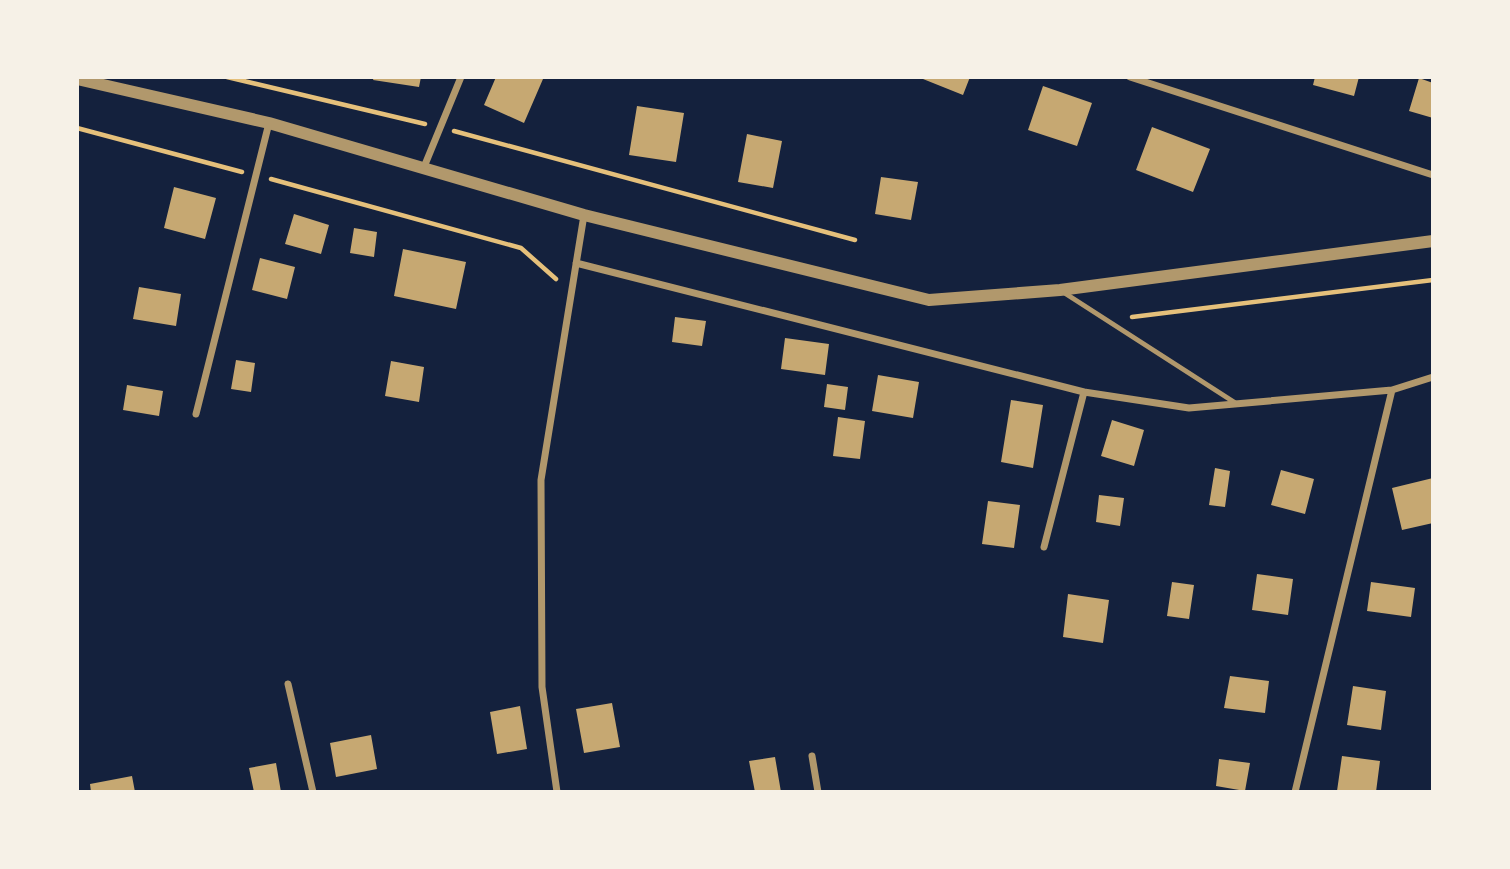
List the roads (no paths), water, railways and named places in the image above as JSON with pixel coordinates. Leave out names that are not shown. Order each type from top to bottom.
[{"type":"street","points":[[424,167],[461,77]]},
{"type":"street","points":[[1130,77],[1433,175]]},
{"type":"street","points":[[77,79],[269,123],[584,215],[929,300],[1060,290],[1433,241]]},
{"type":"street","points":[[196,414],[269,123]]},
{"type":"street","points":[[557,792],[542,687],[541,480],[584,215]]},
{"type":"street","points":[[576,263],[1084,392],[1189,408],[1392,390],[1433,377]]},
{"type":"street","points":[[1295,792],[1392,390]]},
{"type":"street","points":[[1044,547],[1084,392]]},
{"type":"street","points":[[288,684],[313,792]]},
{"type":"street","points":[[812,756],[818,792]]},
{"type":"lane","points":[[1060,290],[1237,404]]}]
